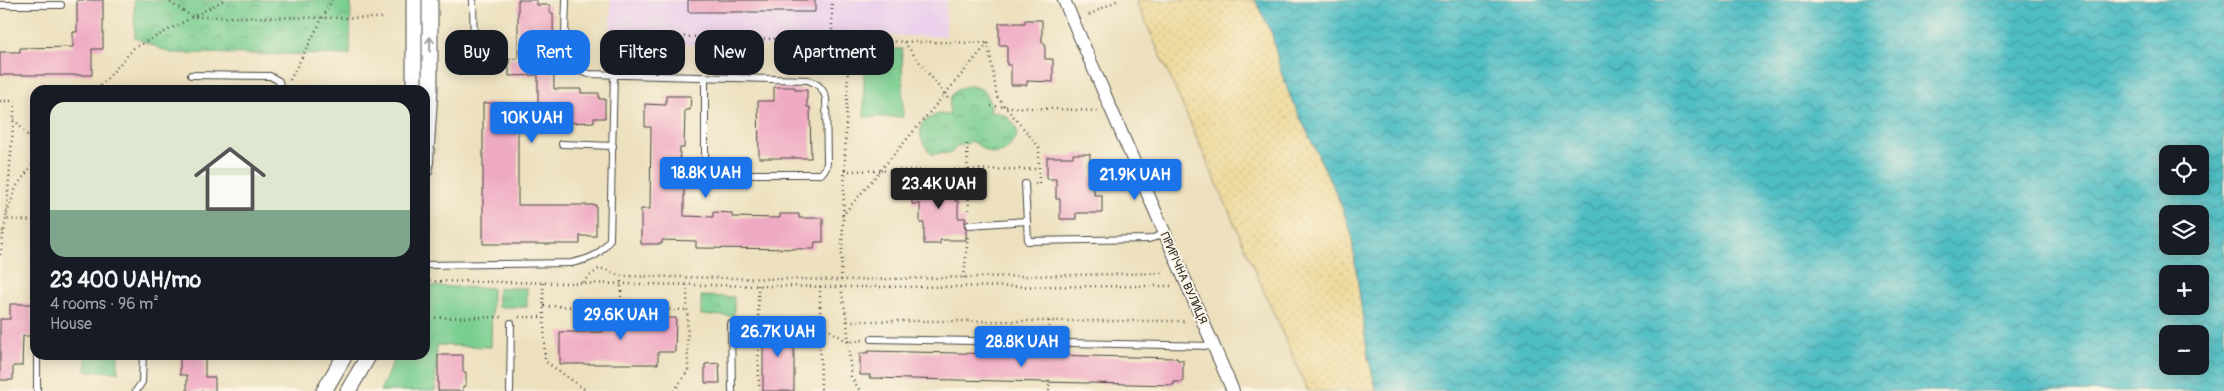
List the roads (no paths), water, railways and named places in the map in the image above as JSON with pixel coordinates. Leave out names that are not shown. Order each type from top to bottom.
[{"type":"street","points":[[414,0],[414,85]]},
{"type":"street","points":[[430,0],[430,85]]},
{"type":"street","name":"ПРИРІЧНА ВУЛИЦЯ","points":[[1064,0],[1233,391]]},
{"type":"street","points":[[324,391],[341,360]]},
{"type":"street","points":[[348,391],[365,360]]},
{"type":"lane","points":[[473,0],[474,30]]},
{"type":"lane","points":[[566,0],[567,56],[572,66],[579,71],[589,74],[600,74]]},
{"type":"lane","points":[[0,5],[61,5]]},
{"type":"lane","points":[[191,75],[270,76],[278,81],[279,85]]},
{"type":"lane","points":[[430,265],[571,263],[591,259],[602,251],[610,239],[614,75]]},
{"type":"lane","points":[[644,75],[808,80],[817,83],[823,89],[826,98],[827,162],[822,174],[716,174]]},
{"type":"lane","points":[[705,77],[705,159]]},
{"type":"lane","points":[[562,144],[612,146]]},
{"type":"lane","points":[[1025,184],[1028,241],[1149,239],[1165,234]]},
{"type":"lane","points":[[969,225],[1026,221]]},
{"type":"lane","points":[[510,391],[512,320]]},
{"type":"lane","points":[[731,324],[732,391]]},
{"type":"lane","points":[[872,339],[1214,346]]},
{"type":"lane","points":[[37,360],[37,391]]},
{"type":"lane","points":[[136,391],[142,382],[143,360]]},
{"type":"water","points":[[1255,0],[2224,0],[2224,391],[1377,391],[1368,357],[1351,232],[1338,197],[1290,96],[1280,69],[1272,34]]}]
